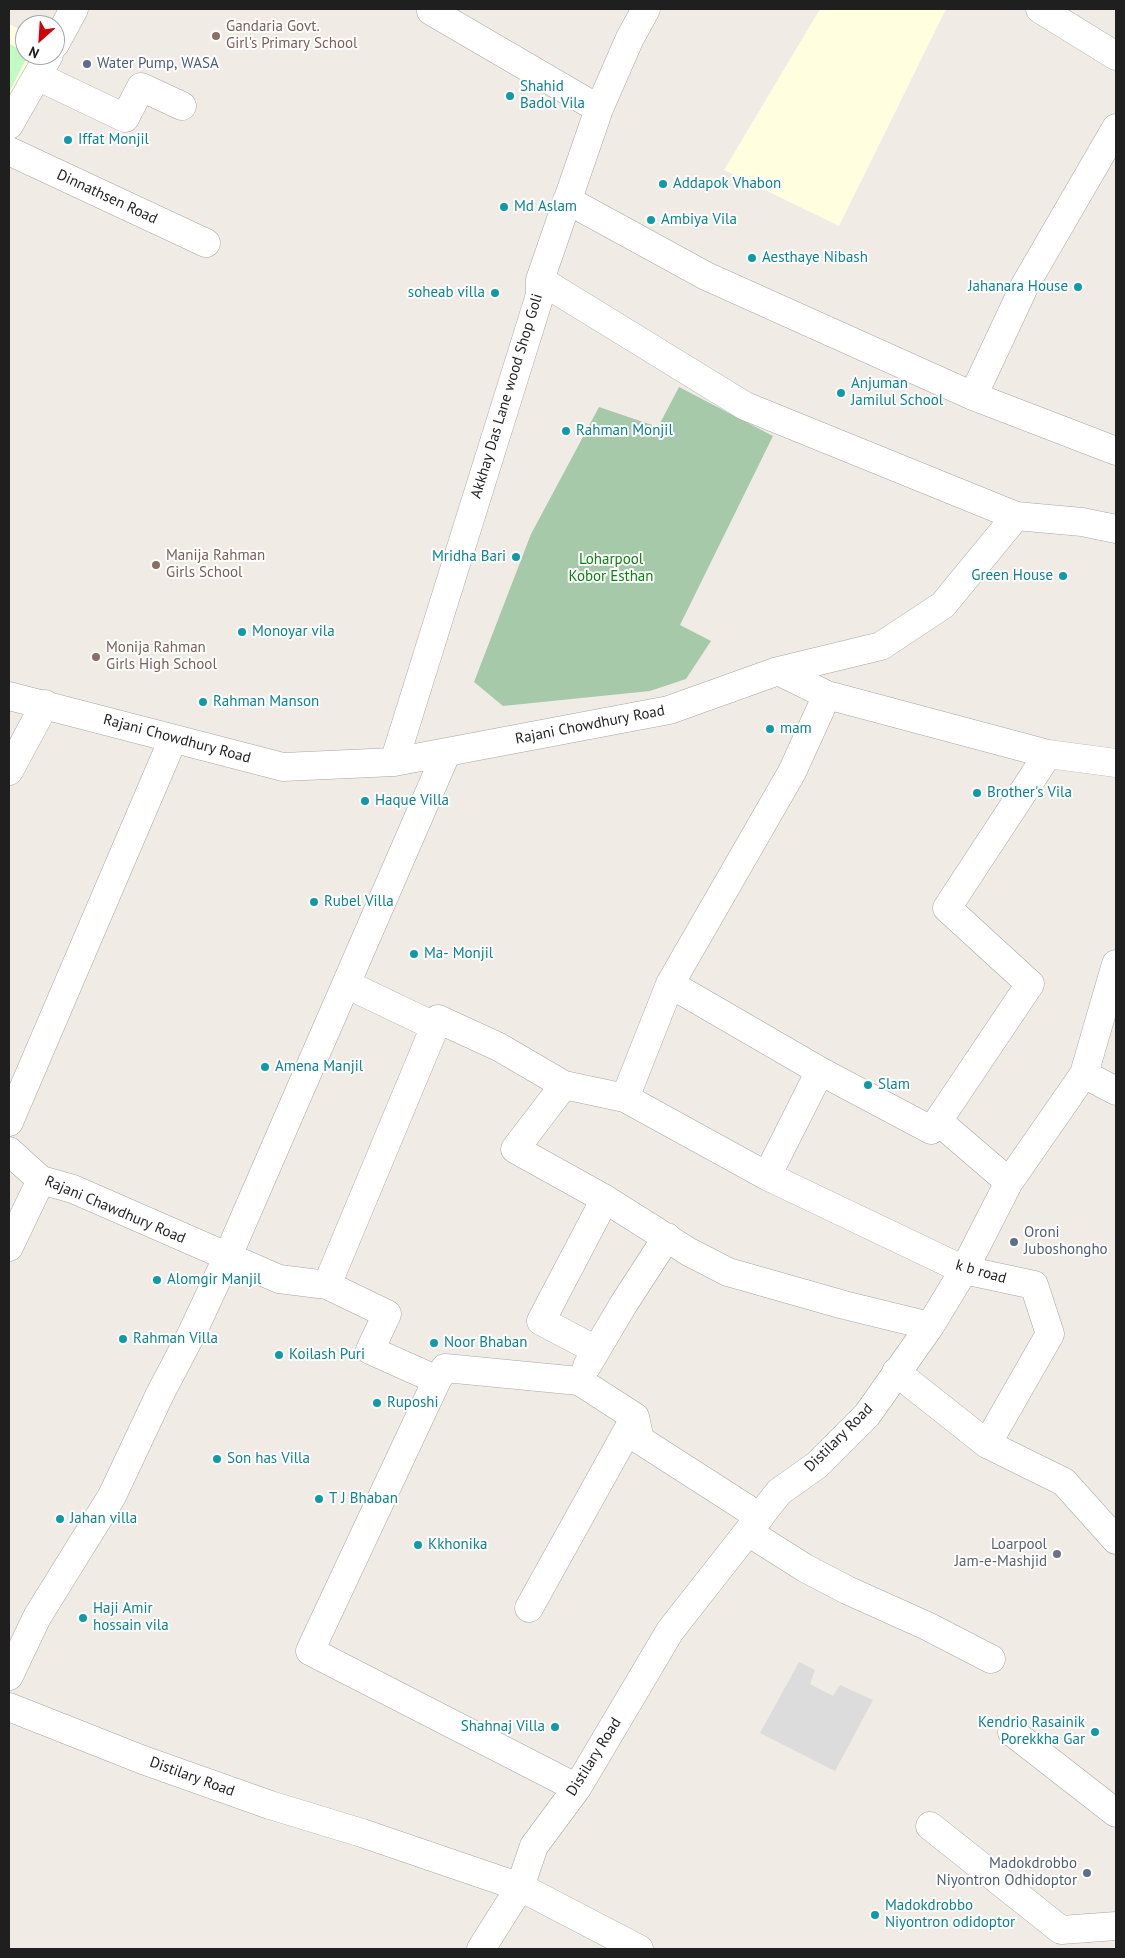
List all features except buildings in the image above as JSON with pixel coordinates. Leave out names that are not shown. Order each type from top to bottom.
[{"type":"street","points":[[65,26],[74,9]]},
{"type":"street","points":[[432,9],[431,11],[599,109]]},
{"type":"street","name":"Akkhay Das Lane wood Shop Goli","points":[[394,762],[540,295],[540,280],[599,109],[630,38],[646,9]]},
{"type":"street","points":[[1040,9],[1116,56]]},
{"type":"street","points":[[9,126],[43,65],[125,118],[141,86],[182,106]]},
{"type":"street","points":[[973,396],[1025,285],[1116,128]]},
{"type":"street","name":"Dinnathsen Road","points":[[9,150],[206,243]]},
{"type":"street","points":[[567,200],[706,276],[973,396],[1116,451]]},
{"type":"street","points":[[540,280],[745,406],[1016,516],[1115,526]]},
{"type":"street","name":"Rajani Chowdhury Road","points":[[9,696],[283,767],[394,762],[446,754],[669,710],[778,671],[881,646],[943,605],[1016,516]]},
{"type":"street","points":[[778,671],[827,695],[1048,754],[1116,763]]},
{"type":"street","points":[[625,1098],[670,984],[792,772],[827,695]]},
{"type":"street","points":[[9,771],[45,704]]},
{"type":"street","points":[[9,1122],[173,739]]},
{"type":"street","points":[[9,1676],[37,1617],[112,1496],[160,1394],[192,1333],[227,1258],[446,754]]},
{"type":"street","points":[[670,984],[820,1071],[931,1130],[1030,984],[948,908],[1048,754]]},
{"type":"street","name":"Distilary Road","points":[[481,1949],[520,1887],[534,1846],[577,1788],[670,1631],[779,1492],[817,1465],[867,1415],[930,1326],[964,1270],[1009,1182],[1084,1074],[1116,964]]},
{"type":"street","points":[[327,1285],[434,1026],[346,984]]},
{"type":"street","name":"k b road","points":[[434,1026],[438,1019],[499,1047],[564,1085],[625,1098],[767,1176],[964,1270],[1034,1286],[1050,1334],[987,1444]]},
{"type":"street","points":[[767,1176],[820,1071]]},
{"type":"street","points":[[1084,1074],[1116,1091]]},
{"type":"street","points":[[564,1085],[515,1149],[605,1199],[689,1252],[728,1272],[844,1305],[930,1326]]},
{"type":"street","points":[[938,1121],[1009,1182]]},
{"type":"street","name":"Rajani Chawdhury Road","points":[[9,1151],[41,1180],[73,1189],[227,1258],[279,1279],[327,1285],[387,1314],[370,1350],[437,1380]]},
{"type":"street","points":[[9,1246],[41,1180]]},
{"type":"street","points":[[596,1350],[541,1321],[605,1199]]},
{"type":"street","points":[[579,1381],[596,1350],[667,1238]]},
{"type":"street","points":[[577,1788],[310,1651],[437,1380],[445,1368],[579,1381],[635,1417],[640,1440],[754,1525],[805,1568],[847,1590],[927,1626],[991,1659]]},
{"type":"street","points":[[896,1372],[987,1444],[1064,1482],[1116,1540]]},
{"type":"street","points":[[529,1608],[635,1417]]},
{"type":"street","name":"Distilary Road","points":[[9,1707],[143,1760],[261,1802],[451,1862],[520,1887],[639,1949]]},
{"type":"street","points":[[1012,1732],[1116,1813]]},
{"type":"street","points":[[930,1826],[1061,1930],[1116,1926]]},
{"type":"shaded area","points":[[820,9],[946,9],[839,226],[724,170]]},
{"type":"shaded area","points":[[9,24],[15,27],[15,65],[31,65],[9,110]]},
{"type":"shaded area","points":[[799,1662],[815,1670],[810,1684],[833,1696],[840,1685],[873,1700],[835,1771],[760,1733]]},
{"type":"green space","points":[[9,43],[15,47],[15,65],[23,65],[9,93]]},
{"type":"green space","name":"Loharpool Kobor Esthan","points":[[679,387],[773,436],[680,625],[711,641],[686,679],[650,691],[503,706],[474,682],[531,534],[599,407],[658,427]]},
{"type":"place","name":"Gandaria Govt. Girl's Primary School","points":[[216,36]]},
{"type":"place","name":"Water Pump, WASA","points":[[87,64]]},
{"type":"place","name":"Shahid Badol Vila","points":[[510,96]]},
{"type":"place","name":"Iffat Monjil","points":[[68,140]]},
{"type":"place","name":"Addapok Vhabon","points":[[663,184]]},
{"type":"place","name":"Md Aslam","points":[[504,207]]},
{"type":"place","name":"Ambiya Vila","points":[[651,220]]},
{"type":"place","name":"Aesthaye Nibash","points":[[752,258]]},
{"type":"place","name":"Jahanara House","points":[[1078,287]]},
{"type":"place","name":"soheab villa","points":[[495,293]]},
{"type":"place","name":"Anjuman Jamilul School","points":[[841,393]]},
{"type":"place","name":"Rahman Monjil","points":[[566,431]]},
{"type":"place","name":"Mridha Bari","points":[[516,557]]},
{"type":"place","name":"Manija Rahman Girls School","points":[[156,565]]},
{"type":"place","name":"Green House","points":[[1063,576]]},
{"type":"place","name":"Monoyar vila","points":[[242,632]]},
{"type":"place","name":"Monija Rahman Girls High School","points":[[96,657]]},
{"type":"place","name":"Rahman Manson","points":[[203,702]]},
{"type":"place","name":"mam","points":[[770,729]]},
{"type":"place","name":"Brother's Vila","points":[[977,793]]},
{"type":"place","name":"Haque Villa","points":[[365,801]]},
{"type":"place","name":"Rubel Villa","points":[[314,902]]},
{"type":"place","name":"Ma- Monjil","points":[[414,954]]},
{"type":"place","name":"Amena Manjil","points":[[265,1067]]},
{"type":"place","name":"Slam","points":[[868,1085]]},
{"type":"place","name":"Oroni Juboshongho","points":[[1014,1242]]},
{"type":"place","name":"Alomgir Manjil","points":[[157,1280]]},
{"type":"place","name":"Rahman Villa","points":[[123,1339]]},
{"type":"place","name":"Noor Bhaban","points":[[434,1343]]},
{"type":"place","name":"Koilash Puri","points":[[279,1355]]},
{"type":"place","name":"Ruposhi","points":[[377,1403]]},
{"type":"place","name":"Son has Villa","points":[[217,1459]]},
{"type":"place","name":"T J Bhaban","points":[[319,1499]]},
{"type":"place","name":"Jahan villa","points":[[60,1519]]},
{"type":"place","name":"Kkhonika","points":[[418,1545]]},
{"type":"place","name":"Loarpool Jam-e-Mashjid","points":[[1057,1554]]},
{"type":"place","name":"Haji Amir hossain vila","points":[[83,1618]]},
{"type":"place","name":"Shahnaj Villa","points":[[555,1727]]},
{"type":"place","name":"Kendrio Rasainik Porekkha Gar","points":[[1095,1732]]},
{"type":"place","name":"Madokdrobbo Niyontron Odhidoptor","points":[[1087,1873]]},
{"type":"place","name":"Madokdrobbo Niyontron odidoptor","points":[[875,1915]]}]
